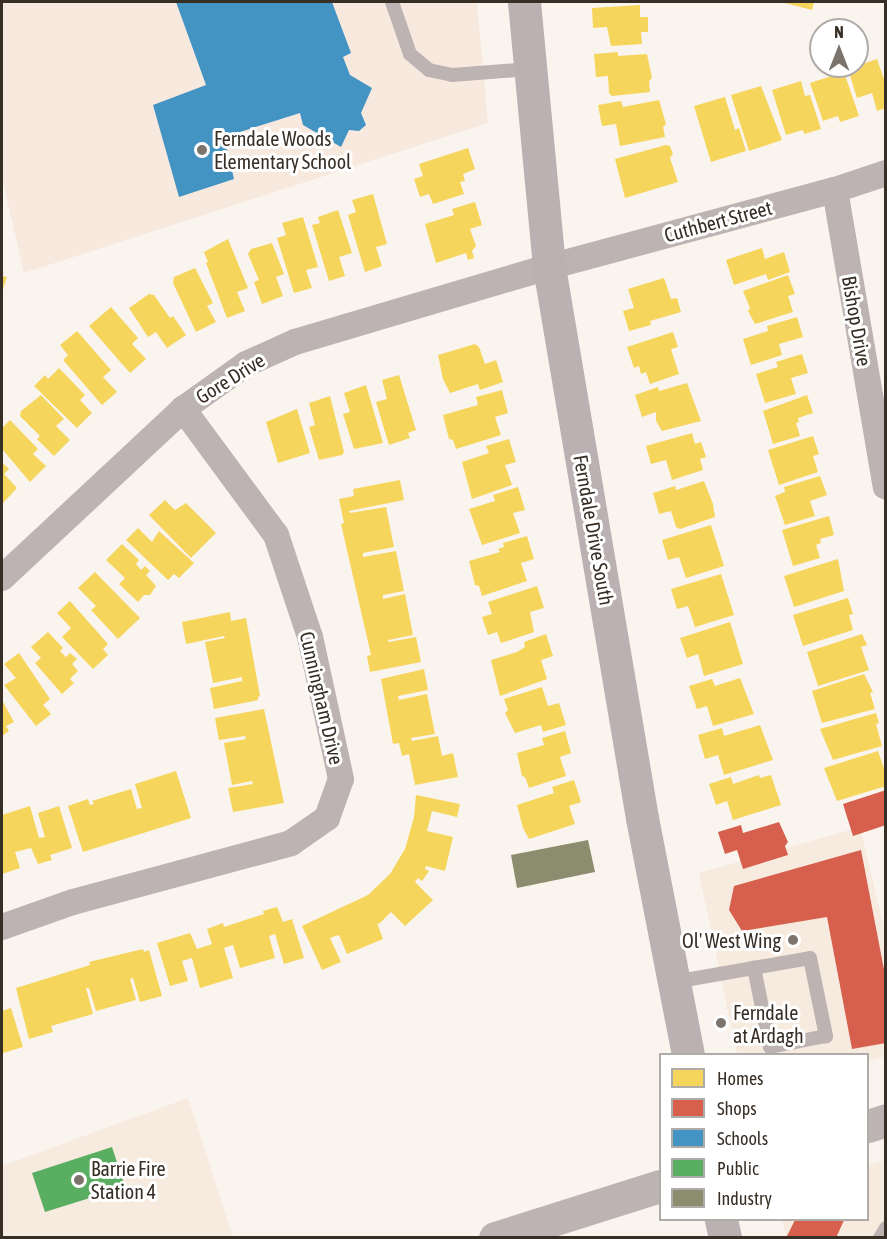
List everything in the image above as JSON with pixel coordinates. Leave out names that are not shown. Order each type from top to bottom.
[{"type":"main road","name":"Ferndale Drive South","points":[[524,2],[549,267],[642,818],[688,1053]]},
{"type":"main road","points":[[721,1221],[725,1238]]},
{"type":"street","name":"Cuthbert Street","points":[[549,267],[835,190],[885,173]]},
{"type":"street","name":"Bishop Drive","points":[[835,190],[884,471]]},
{"type":"street","name":"Gore Drive","points":[[2,578],[183,409],[246,364],[295,342],[549,267]]},
{"type":"street","name":"Cunningham Drive","points":[[2,927],[73,902],[291,843],[327,818],[341,778],[310,637],[276,535],[183,409]]},
{"type":"street","points":[[869,1125],[885,1120]]},
{"type":"street","points":[[495,1238],[659,1186]]},
{"type":"lane","points":[[392,2],[410,54],[429,70],[452,75],[530,69]]},
{"type":"lane","points":[[674,982],[810,958],[826,1036],[770,1047],[754,968]]},
{"type":"lane","points":[[880,1238],[885,1228]]},
{"type":"shaded area","name":"Ferndale Woods Elementary School","points":[[2,2],[477,2],[488,123],[24,273],[2,178]]},
{"type":"shaded area","points":[[860,827],[885,932],[885,1056],[869,1061],[869,1053],[737,1053],[699,873]]},
{"type":"shaded area","points":[[188,1098],[233,1237],[2,1238],[2,1166]]},
{"type":"shaded area","points":[[885,1160],[885,1237],[786,1237],[782,1221],[869,1221],[869,1165]]},
{"type":"building: Homes","points":[[781,2],[814,2],[812,10]]},
{"type":"building: Homes","points":[[640,5],[640,17],[648,17],[648,32],[641,32],[642,44],[611,46],[607,27],[593,28],[592,8]]},
{"type":"building: Homes","points":[[618,52],[618,56],[647,54],[652,78],[649,81],[650,92],[612,96],[609,93],[608,76],[596,77],[594,54]]},
{"type":"building: Homes","points":[[877,59],[886,85],[886,108],[877,111],[872,93],[857,98],[851,78],[869,78],[869,62]]},
{"type":"building: Homes","points":[[825,78],[846,78],[859,116],[840,122],[838,116],[823,121],[810,83]]},
{"type":"building: Homes","points":[[801,81],[805,96],[810,95],[821,129],[804,134],[803,130],[786,135],[772,90]]},
{"type":"building: Homes","points":[[761,86],[782,140],[749,151],[731,95]]},
{"type":"building: Homes","points":[[725,97],[735,130],[739,128],[746,151],[711,162],[694,106]]},
{"type":"building: Homes","points":[[659,100],[666,124],[663,127],[665,137],[620,146],[616,124],[602,126],[598,105],[621,101],[623,107]]},
{"type":"building: Homes","points":[[666,145],[670,146],[673,154],[670,158],[678,182],[625,198],[615,159]]},
{"type":"building: Homes","points":[[468,148],[475,169],[463,174],[465,181],[460,182],[464,194],[433,204],[429,194],[420,197],[414,179],[423,176],[419,164]]},
{"type":"building: Homes","points":[[373,194],[387,244],[376,247],[382,266],[365,272],[348,215],[356,212],[352,200]]},
{"type":"building: Homes","points":[[475,202],[482,225],[470,229],[476,246],[472,251],[474,258],[468,260],[466,253],[436,263],[425,224],[454,215],[452,209]]},
{"type":"building: Homes","points":[[338,210],[352,253],[339,257],[345,276],[329,281],[312,225],[320,223],[318,217]]},
{"type":"building: Homes","points":[[303,217],[318,267],[306,270],[312,288],[294,293],[277,238],[286,235],[282,223]]},
{"type":"building: Homes","points":[[228,239],[248,288],[237,292],[245,311],[227,318],[204,252]]},
{"type":"building: Homes","points":[[272,243],[284,274],[276,277],[283,296],[262,304],[254,282],[259,280],[248,254],[251,249]]},
{"type":"building: Homes","points":[[762,248],[765,259],[784,252],[790,272],[768,280],[766,274],[734,285],[726,260]]},
{"type":"building: Homes","points":[[195,268],[213,303],[207,306],[216,322],[196,332],[173,283],[174,277]]},
{"type":"building: Homes","points":[[788,275],[795,294],[788,296],[793,312],[755,324],[748,311],[750,308],[743,291]]},
{"type":"building: Homes","points":[[2,276],[7,277],[2,292]]},
{"type":"building: Homes","points":[[664,278],[671,299],[677,298],[681,312],[650,321],[651,325],[629,331],[623,311],[634,308],[628,289]]},
{"type":"building: Homes","points":[[149,294],[154,295],[170,318],[173,316],[186,335],[167,348],[156,332],[148,337],[129,308]]},
{"type":"building: Homes","points":[[111,307],[138,338],[132,344],[146,359],[130,373],[89,326]]},
{"type":"building: Homes","points":[[797,317],[803,337],[779,344],[782,355],[751,365],[743,339],[768,331],[767,326]]},
{"type":"building: Homes","points":[[77,331],[111,370],[103,377],[117,392],[102,405],[63,360],[68,355],[60,345]]},
{"type":"building: Homes","points":[[673,332],[678,347],[671,349],[679,374],[650,384],[646,372],[641,374],[639,366],[634,368],[627,347]]},
{"type":"building: Homes","points":[[475,344],[479,347],[485,364],[496,360],[503,382],[480,390],[478,384],[450,393],[443,379],[438,355]]},
{"type":"building: Homes","points":[[802,354],[808,373],[791,378],[796,394],[765,403],[756,374],[778,367],[776,362]]},
{"type":"building: Homes","points":[[59,368],[85,395],[80,400],[92,413],[77,428],[34,386],[45,375],[48,379]]},
{"type":"building: Homes","points":[[399,375],[416,430],[408,433],[410,438],[389,445],[376,402],[387,399],[382,380]]},
{"type":"building: Homes","points":[[687,383],[701,421],[662,431],[656,421],[656,412],[642,417],[635,395],[658,387],[659,391]]},
{"type":"building: Homes","points":[[366,385],[383,443],[354,449],[343,414],[350,412],[344,393]]},
{"type":"building: Homes","points":[[502,390],[508,413],[495,417],[501,435],[456,449],[453,440],[449,439],[443,415],[478,405],[476,397]]},
{"type":"building: Homes","points":[[41,395],[64,419],[56,426],[70,440],[54,456],[37,439],[40,436],[20,416],[21,411]]},
{"type":"building: Homes","points":[[807,395],[813,413],[798,418],[799,422],[796,423],[800,436],[773,444],[763,411]]},
{"type":"building: Homes","points":[[330,396],[344,452],[342,455],[319,460],[309,427],[315,425],[309,403]]},
{"type":"building: Homes","points":[[297,409],[310,453],[278,463],[266,422]]},
{"type":"building: Homes","points":[[10,420],[38,449],[33,454],[46,466],[30,482],[2,449],[2,428]]},
{"type":"building: Homes","points":[[692,433],[695,444],[701,442],[706,457],[700,459],[703,470],[672,480],[666,460],[651,464],[646,446]]},
{"type":"building: Homes","points":[[813,436],[819,454],[813,456],[818,472],[779,485],[768,450]]},
{"type":"building: Homes","points":[[509,439],[516,462],[505,465],[512,485],[472,499],[462,462],[489,453],[486,446]]},
{"type":"building: Homes","points":[[2,462],[9,469],[4,474],[17,488],[2,504]]},
{"type":"building: Homes","points":[[820,476],[827,495],[810,501],[815,516],[785,525],[775,496],[785,492],[784,487]]},
{"type":"building: Homes","points":[[400,480],[404,500],[349,511],[350,513],[386,507],[394,547],[363,553],[363,557],[396,551],[404,591],[383,595],[383,599],[405,594],[413,635],[388,640],[389,642],[416,637],[421,662],[370,672],[367,656],[371,655],[341,524],[344,523],[339,499],[354,496],[353,489]]},
{"type":"building: Homes","points":[[704,481],[713,504],[715,517],[680,529],[676,527],[671,511],[659,514],[653,493],[675,486],[676,490]]},
{"type":"building: Homes","points":[[518,487],[525,510],[513,513],[520,533],[482,545],[469,509],[495,501],[493,495]]},
{"type":"building: Homes","points":[[165,500],[175,510],[186,503],[216,533],[191,558],[149,515]]},
{"type":"building: Homes","points":[[829,516],[834,535],[820,539],[821,543],[816,545],[820,558],[793,566],[782,530]]},
{"type":"building: Homes","points":[[711,525],[724,566],[686,578],[679,557],[668,560],[662,540]]},
{"type":"building: Homes","points":[[138,528],[152,542],[159,531],[194,563],[179,578],[174,574],[168,580],[126,540]]},
{"type":"building: Homes","points":[[527,536],[534,559],[521,563],[527,581],[482,596],[479,586],[475,585],[469,561],[500,552],[498,549],[504,547],[503,543]]},
{"type":"building: Homes","points":[[122,544],[139,560],[136,564],[141,570],[145,566],[150,571],[146,575],[156,586],[150,595],[144,595],[138,602],[119,584],[125,578],[106,560]]},
{"type":"building: Homes","points":[[838,559],[844,591],[794,607],[784,576]]},
{"type":"building: Homes","points":[[95,572],[140,618],[118,639],[91,610],[96,606],[78,588]]},
{"type":"building: Homes","points":[[721,574],[734,615],[695,627],[688,606],[677,609],[671,589]]},
{"type":"building: Homes","points":[[537,586],[544,608],[530,612],[534,632],[501,643],[497,632],[488,635],[482,617],[492,614],[488,602]]},
{"type":"building: Homes","points":[[848,598],[853,614],[849,615],[853,630],[803,646],[793,615]]},
{"type":"building: Homes","points":[[70,601],[108,644],[103,649],[108,655],[93,669],[62,637],[71,628],[57,613]]},
{"type":"building: Homes","points":[[230,612],[231,621],[246,618],[260,696],[258,700],[214,709],[210,688],[242,681],[242,677],[213,683],[205,642],[225,638],[224,636],[186,644],[182,622]]},
{"type":"building: Homes","points":[[730,622],[743,664],[704,676],[698,654],[687,658],[680,638]]},
{"type":"building: Homes","points":[[48,632],[63,648],[60,651],[66,657],[70,653],[77,659],[72,664],[78,671],[70,679],[74,683],[62,694],[35,663],[41,658],[31,647]]},
{"type":"building: Homes","points":[[546,634],[553,656],[541,660],[547,679],[500,696],[491,660],[517,652],[525,647],[524,642]]},
{"type":"building: Homes","points":[[862,634],[867,645],[861,647],[869,670],[818,686],[807,652]]},
{"type":"building: Homes","points":[[19,653],[50,699],[43,705],[51,714],[36,726],[4,685],[16,678],[4,664]]},
{"type":"building: Homes","points":[[424,669],[428,690],[398,696],[399,700],[427,694],[435,734],[411,738],[412,741],[438,736],[442,756],[453,753],[458,777],[415,785],[409,754],[402,756],[399,743],[393,744],[381,679]]},
{"type":"building: Homes","points":[[864,674],[873,692],[870,693],[875,709],[822,723],[812,691]]},
{"type":"building: Homes","points":[[740,678],[754,714],[713,726],[707,706],[697,709],[689,686],[712,679],[715,686]]},
{"type":"building: Homes","points":[[542,687],[548,706],[559,703],[566,725],[543,732],[541,725],[515,733],[505,713],[508,710],[504,699]]},
{"type":"building: Homes","points":[[2,700],[14,722],[6,726],[9,731],[2,736]]},
{"type":"building: Homes","points":[[264,709],[284,803],[233,812],[228,788],[253,784],[252,781],[232,785],[224,743],[246,739],[245,736],[219,740],[215,718]]},
{"type":"building: Homes","points":[[876,713],[879,723],[876,724],[882,746],[833,760],[820,729]]},
{"type":"building: Homes","points":[[760,725],[773,760],[724,775],[718,755],[705,759],[698,735],[722,728],[724,736]]},
{"type":"building: Homes","points":[[565,731],[571,753],[560,757],[566,776],[529,788],[525,777],[522,776],[517,753],[544,745],[542,738]]},
{"type":"building: Homes","points":[[878,751],[886,774],[886,786],[837,801],[824,768]]},
{"type":"building: Homes","points":[[176,771],[191,818],[83,852],[68,806],[88,799],[90,805],[94,804],[92,801],[131,789],[137,809],[142,808],[135,784]]},
{"type":"building: Homes","points":[[759,775],[760,778],[771,775],[781,805],[733,820],[727,801],[716,805],[709,784],[731,777],[733,784]]},
{"type":"building: Homes","points":[[574,780],[581,802],[569,806],[575,824],[529,839],[523,828],[517,805],[554,793],[552,787]]},
{"type":"building: Homes","points":[[416,795],[460,804],[457,817],[432,811],[427,831],[453,837],[445,871],[426,866],[425,869],[429,871],[422,881],[418,878],[415,882],[433,900],[405,926],[391,912],[379,924],[377,923],[383,939],[347,954],[339,935],[330,938],[341,962],[322,970],[302,926],[368,895],[390,874],[405,849],[414,817]]},
{"type":"building: Homes","points":[[30,806],[39,838],[45,837],[38,813],[59,806],[72,848],[50,855],[52,860],[38,864],[31,848],[15,852],[20,868],[2,874],[2,815]]},
{"type":"building: Homes","points":[[277,907],[283,922],[292,919],[304,958],[284,964],[275,934],[269,936],[275,958],[240,968],[233,945],[224,948],[233,978],[200,988],[192,958],[182,961],[188,981],[170,986],[157,943],[190,933],[197,949],[212,944],[207,929],[223,923],[224,927],[264,914],[263,911]]},
{"type":"building: Homes","points":[[143,949],[144,952],[149,950],[162,996],[140,1002],[133,978],[130,979],[136,1000],[96,1011],[89,988],[86,988],[93,1014],[51,1026],[53,1032],[29,1039],[16,988],[90,965],[89,962]]},
{"type":"building: Homes","points":[[11,1008],[23,1047],[3,1053],[2,1011]]},
{"type":"building: Shops","points":[[886,790],[886,825],[853,836],[843,804]]},
{"type":"building: Shops","points":[[779,822],[788,842],[785,846],[788,855],[743,869],[737,850],[725,854],[718,832],[741,825],[743,833]]},
{"type":"building: Shops","points":[[861,850],[886,980],[886,1043],[852,1049],[827,917],[742,931],[729,910],[734,886]]},
{"type":"building: Shops","points":[[794,1221],[844,1221],[836,1238],[786,1238]]},
{"type":"building: Schools","points":[[176,2],[332,2],[351,53],[343,57],[350,75],[372,88],[361,113],[366,125],[359,131],[349,130],[341,147],[303,125],[300,113],[224,137],[234,179],[179,197],[153,105],[206,85]]},
{"type":"building: Public","name":"Barrie Fire Station 4","points":[[112,1147],[125,1187],[45,1212],[32,1173]]},
{"type":"building: Industry","points":[[588,840],[595,872],[517,888],[511,855]]},
{"type":"place","name":"Ferndale Woods Elementary School","points":[[202,150]]},
{"type":"place","name":"Ol' West Wing","points":[[793,940]]},
{"type":"place","name":"Ferndale at Ardagh","points":[[721,1023]]},
{"type":"place","name":"Barrie Fire Station 4","points":[[79,1180]]}]
